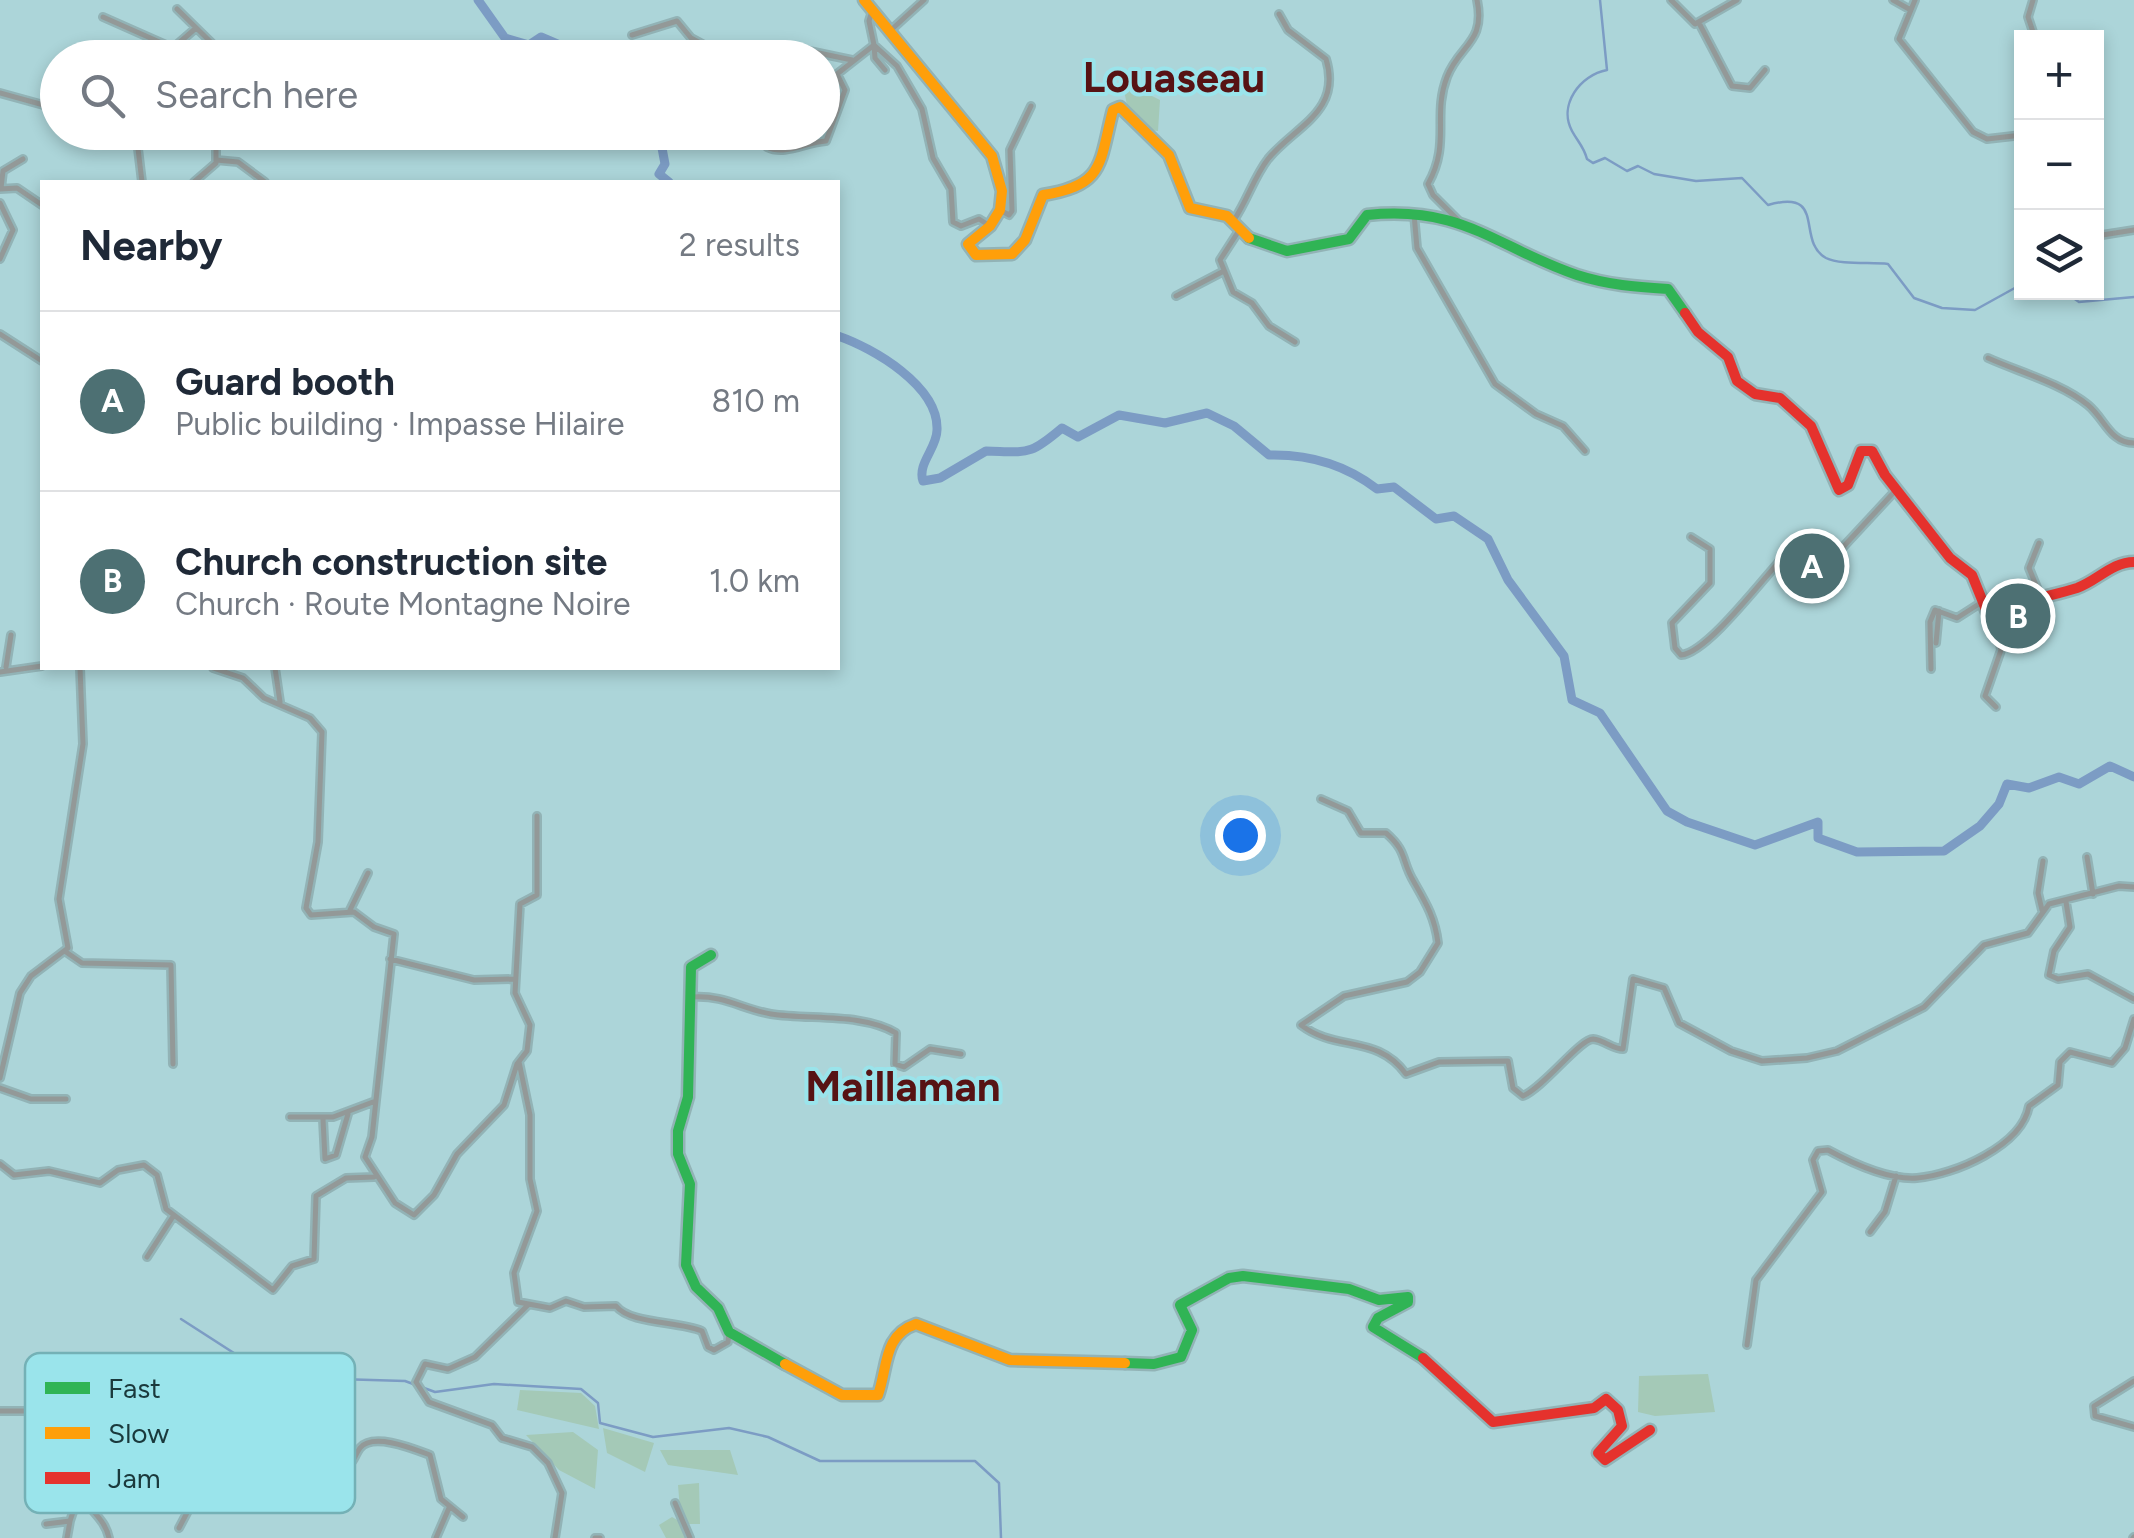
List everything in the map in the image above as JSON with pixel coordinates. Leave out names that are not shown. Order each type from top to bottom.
[{"type":"street","points":[[864,0],[992,156],[1002,190],[1000,210],[990,226],[968,244],[971,252],[993,258],[1015,252],[1026,240],[1038,200],[1072,191],[1098,173],[1105,160],[1113,110],[1120,107],[1170,154],[1190,208],[1237,225],[1264,247],[1287,252],[1349,239],[1367,215],[1414,214],[1458,220],[1574,274],[1615,286],[1668,289],[1698,332],[1728,358],[1737,381],[1756,394],[1780,398],[1811,426],[1835,487],[1848,485],[1857,460],[1867,449],[1950,558],[1972,575],[1985,613],[1996,618]]},
{"type":"street","points":[[888,32],[924,0]]},
{"type":"street","points":[[1458,220],[1428,184],[1444,151],[1442,106],[1448,74],[1474,42],[1477,0]]},
{"type":"street","points":[[1671,0],[1692,22],[1698,23],[1736,0]]},
{"type":"street","points":[[1893,0],[1909,9]]},
{"type":"street","points":[[1915,0],[1899,39],[1973,132],[1987,139],[2014,135]]},
{"type":"street","points":[[2032,30],[2028,16],[2033,0]]},
{"type":"street","points":[[177,9],[208,40]]},
{"type":"street","points":[[872,11],[869,28],[875,58],[885,70]]},
{"type":"street","points":[[1279,14],[1288,30],[1326,58],[1325,98],[1312,122],[1267,160],[1220,260],[1233,292],[1252,302],[1269,326],[1295,342]]},
{"type":"street","points":[[103,17],[155,40]]},
{"type":"street","points":[[632,34],[677,21],[695,40]]},
{"type":"street","points":[[1698,23],[1732,86],[1750,88],[1766,70]]},
{"type":"street","points":[[182,40],[196,28]]},
{"type":"street","points":[[840,71],[874,45]]},
{"type":"street","points":[[874,45],[897,66],[922,109],[933,158],[951,189],[956,226],[979,219],[990,226]]},
{"type":"street","points":[[840,57],[852,60]]},
{"type":"street","points":[[0,92],[40,103]]},
{"type":"street","points":[[1000,210],[1009,215],[1012,211],[1010,150],[1031,106]]},
{"type":"street","points":[[138,150],[142,180]]},
{"type":"street","points":[[196,180],[216,160],[216,150]]},
{"type":"street","points":[[24,159],[3,170],[1,189],[17,188],[40,203]]},
{"type":"street","points":[[216,160],[238,162],[262,180]]},
{"type":"street","points":[[0,203],[13,230],[0,259]]},
{"type":"street","points":[[1414,214],[1417,248],[1496,384],[1536,414],[1562,426],[1584,452]]},
{"type":"street","points":[[2104,235],[2134,230]]},
{"type":"street","points":[[1176,296],[1222,272]]},
{"type":"street","points":[[0,334],[40,360]]},
{"type":"street","points":[[1988,358],[2086,402],[2112,435],[2123,443],[2134,443]]},
{"type":"street","points":[[1691,537],[1710,549],[1710,583],[1672,623],[1674,648],[1681,656],[1706,640],[1799,540],[1809,559],[1832,560],[1896,490]]},
{"type":"street","points":[[2039,543],[2029,568],[2040,594]]},
{"type":"street","points":[[1996,618],[2018,601],[2092,583],[2122,562],[2134,562]]},
{"type":"street","points":[[1931,669],[1930,622],[1935,610],[1957,618],[1982,602]]},
{"type":"street","points":[[1936,645],[1939,611]]},
{"type":"street","points":[[1996,618],[2001,650],[1985,696],[1996,707]]},
{"type":"street","points":[[11,635],[3,670],[40,666]]},
{"type":"street","points":[[80,670],[83,744],[59,899],[66,952],[82,963],[170,965],[173,1064]]},
{"type":"street","points":[[219,670],[244,678],[264,698],[280,702],[318,724],[323,738],[318,842],[306,908],[311,915],[350,910],[374,927],[394,934],[372,1137],[364,1157],[374,1176],[401,1208],[418,1215],[457,1154],[504,1106],[519,1062],[527,1051],[530,1025],[517,1003],[514,979],[520,904],[537,895],[538,816]]},
{"type":"street","points":[[275,670],[280,702]]},
{"type":"street","points":[[1321,799],[1348,811],[1360,834],[1386,833],[1400,844],[1412,880],[1432,911],[1438,943],[1420,972],[1407,982],[1344,996],[1302,1025],[1319,1036],[1389,1054],[1406,1074],[1438,1062],[1508,1061],[1514,1088],[1523,1096],[1547,1083],[1583,1042],[1594,1039],[1624,1049],[1633,979],[1664,988],[1679,1023],[1731,1051],[1762,1061],[1807,1058],[1837,1050],[1924,1007],[1984,945],[2022,936],[2042,910],[2118,886],[2134,887]]},
{"type":"street","points":[[2087,857],[2093,894]]},
{"type":"street","points":[[2042,910],[2038,893],[2043,861]]},
{"type":"street","points":[[350,910],[368,873]]},
{"type":"street","points":[[2066,902],[2070,928],[2054,951],[2049,975],[2058,979],[2088,974],[2134,999]]},
{"type":"street","points":[[0,1078],[20,993],[38,969],[66,952]]},
{"type":"street","points":[[519,1062],[530,1115],[530,1179],[537,1210],[514,1273],[518,1302],[550,1308],[566,1300],[584,1306],[616,1306],[628,1317],[678,1322],[702,1331],[708,1347],[714,1350],[728,1342],[729,1332],[718,1308],[696,1287],[686,1265],[692,1212],[690,1184],[678,1154],[678,1130],[688,1097],[686,1046],[694,997],[691,967],[710,954]]},
{"type":"street","points":[[390,958],[474,980],[514,979]]},
{"type":"street","points":[[694,997],[730,998],[752,1010],[813,1020],[879,1023],[896,1033],[894,1064],[904,1066],[930,1049],[960,1054]]},
{"type":"street","points":[[1747,1344],[1756,1280],[1822,1192],[1812,1160],[1818,1151],[1828,1150],[1896,1176],[1936,1174],[1997,1148],[2027,1118],[2029,1106],[2058,1086],[2064,1056],[2070,1052],[2112,1063],[2125,1048],[2134,1018]]},
{"type":"street","points":[[0,1088],[31,1099],[66,1099]]},
{"type":"street","points":[[290,1117],[323,1119],[348,1114],[373,1102]]},
{"type":"street","points":[[323,1119],[324,1159],[336,1155],[348,1114]]},
{"type":"street","points":[[0,1164],[14,1175],[48,1171],[100,1182],[118,1170],[144,1164],[157,1176],[164,1205],[174,1215],[274,1290],[292,1266],[314,1258],[316,1196],[346,1178],[374,1176]]},
{"type":"street","points":[[1870,1232],[1885,1212],[1896,1176]]},
{"type":"street","points":[[147,1257],[174,1215]]},
{"type":"street","points":[[729,1332],[764,1346],[824,1390],[868,1398],[878,1395],[885,1379],[892,1338],[916,1324],[1010,1360],[1154,1364],[1181,1358],[1192,1330],[1180,1305],[1229,1278],[1243,1276],[1349,1289],[1380,1300],[1408,1297],[1408,1302],[1378,1318],[1373,1328],[1433,1364],[1493,1422],[1594,1408],[1606,1399],[1618,1410],[1622,1426],[1598,1452],[1606,1460],[1650,1430]]},
{"type":"street","points":[[527,1306],[475,1357],[448,1369],[426,1364],[416,1382],[429,1402],[492,1425],[502,1438],[532,1448],[548,1462],[562,1493],[555,1538]]},
{"type":"street","points":[[2134,1381],[2094,1406],[2095,1416],[2134,1427]]},
{"type":"street","points":[[355,1456],[362,1445],[369,1443],[399,1445],[430,1456],[441,1499],[463,1517]]},
{"type":"street","points":[[675,1504],[690,1538]]},
{"type":"street","points":[[436,1538],[449,1508]]},
{"type":"street","points":[[66,1538],[73,1513]]},
{"type":"street","points":[[96,1513],[109,1538]]},
{"type":"street","points":[[178,1528],[186,1513]]},
{"type":"street","points":[[46,1524],[70,1521]]},
{"type":"green space","points":[[1122,81],[1160,100],[1158,131],[1147,130],[1127,105]]},
{"type":"green space","points":[[1708,1374],[1715,1412],[1655,1416],[1638,1412],[1639,1376]]},
{"type":"green space","points":[[520,1390],[581,1393],[595,1406],[599,1429],[517,1410]]},
{"type":"green space","points":[[603,1428],[654,1443],[645,1472],[607,1453]]},
{"type":"green space","points":[[573,1432],[598,1450],[595,1489],[559,1470],[526,1435]]},
{"type":"green space","points":[[660,1450],[730,1450],[738,1475],[668,1465]]},
{"type":"green space","points":[[699,1483],[700,1524],[683,1524],[692,1531],[690,1538],[666,1538],[659,1525],[672,1517],[681,1522],[678,1485]]},
{"type":"waterway","points":[[478,0],[505,38],[512,40]]},
{"type":"waterway","points":[[1600,0],[1607,70],[1580,85],[1568,111],[1568,121],[1587,159],[1593,163],[1605,158],[1627,171],[1638,166],[1654,174],[1696,181],[1742,178],[1768,205],[1786,202],[1805,210],[1812,240],[1826,258],[1888,264],[1914,298],[1942,308],[1975,310],[2014,288]]},
{"type":"waterway","points":[[536,40],[548,40]]},
{"type":"waterway","points":[[662,150],[665,164],[659,174],[666,180]]},
{"type":"waterway","points":[[2104,300],[2134,297]]},
{"type":"waterway","points":[[2076,300],[2101,300]]},
{"type":"waterway","points":[[840,337],[885,359],[927,398],[937,430],[923,468],[923,481],[940,478],[986,451],[1020,452],[1035,448],[1062,428],[1078,437],[1119,415],[1165,423],[1207,413],[1234,426],[1269,455],[1326,463],[1353,473],[1377,489],[1394,487],[1436,519],[1454,516],[1488,539],[1508,580],[1564,656],[1572,700],[1600,713],[1667,811],[1687,822],[1755,845],[1818,822],[1818,838],[1857,852],[1944,851],[1980,826],[1999,804],[2007,784],[2029,788],[2059,777],[2079,784],[2110,766],[2134,777]]},
{"type":"waterway","points":[[181,1319],[234,1353]]},
{"type":"waterway","points":[[355,1380],[405,1381],[435,1392],[494,1384],[581,1389],[598,1403],[600,1423],[653,1437],[729,1428],[768,1437],[820,1461],[975,1461],[999,1483],[1001,1538]]},
{"type":"traffic: fast","points":[[1249,238],[1287,251],[1349,239],[1367,215],[1429,216],[1477,231],[1577,275],[1668,289],[1685,313]]},
{"type":"traffic: fast","points":[[711,955],[691,967],[688,1097],[678,1131],[678,1154],[690,1184],[686,1265],[696,1287],[718,1308],[729,1332],[785,1364]]},
{"type":"traffic: fast","points":[[1125,1363],[1154,1364],[1181,1357],[1192,1330],[1180,1305],[1229,1278],[1243,1276],[1349,1289],[1379,1300],[1408,1297],[1408,1302],[1378,1318],[1373,1327],[1423,1358]]},
{"type":"traffic: slow","points":[[864,0],[992,156],[1002,191],[1000,210],[990,226],[968,244],[976,255],[1012,254],[1025,240],[1043,195],[1063,191],[1089,178],[1101,158],[1113,110],[1120,107],[1169,155],[1190,208],[1227,216],[1249,238]]},
{"type":"traffic: slow","points":[[785,1364],[842,1395],[878,1395],[892,1344],[905,1329],[916,1324],[1010,1360],[1125,1363]]},
{"type":"traffic: jam","points":[[1685,313],[1698,332],[1728,357],[1737,381],[1755,394],[1780,398],[1811,426],[1839,490],[1848,485],[1861,451],[1872,451],[1885,475],[1950,558],[1972,575],[1989,617],[1996,618],[2025,602],[2077,588],[2119,565],[2134,562]]},
{"type":"traffic: jam","points":[[1423,1358],[1493,1422],[1594,1408],[1606,1399],[1618,1410],[1622,1426],[1598,1453],[1605,1460],[1650,1430]]},
{"type":"place","name":"Guard booth","points":[[1812,566]]},
{"type":"place","name":"Church construction site","points":[[2018,616]]},
{"type":"district","name":"Louaseau","points":[[1174,77]]},
{"type":"district","name":"Maillaman","points":[[903,1086]]}]
